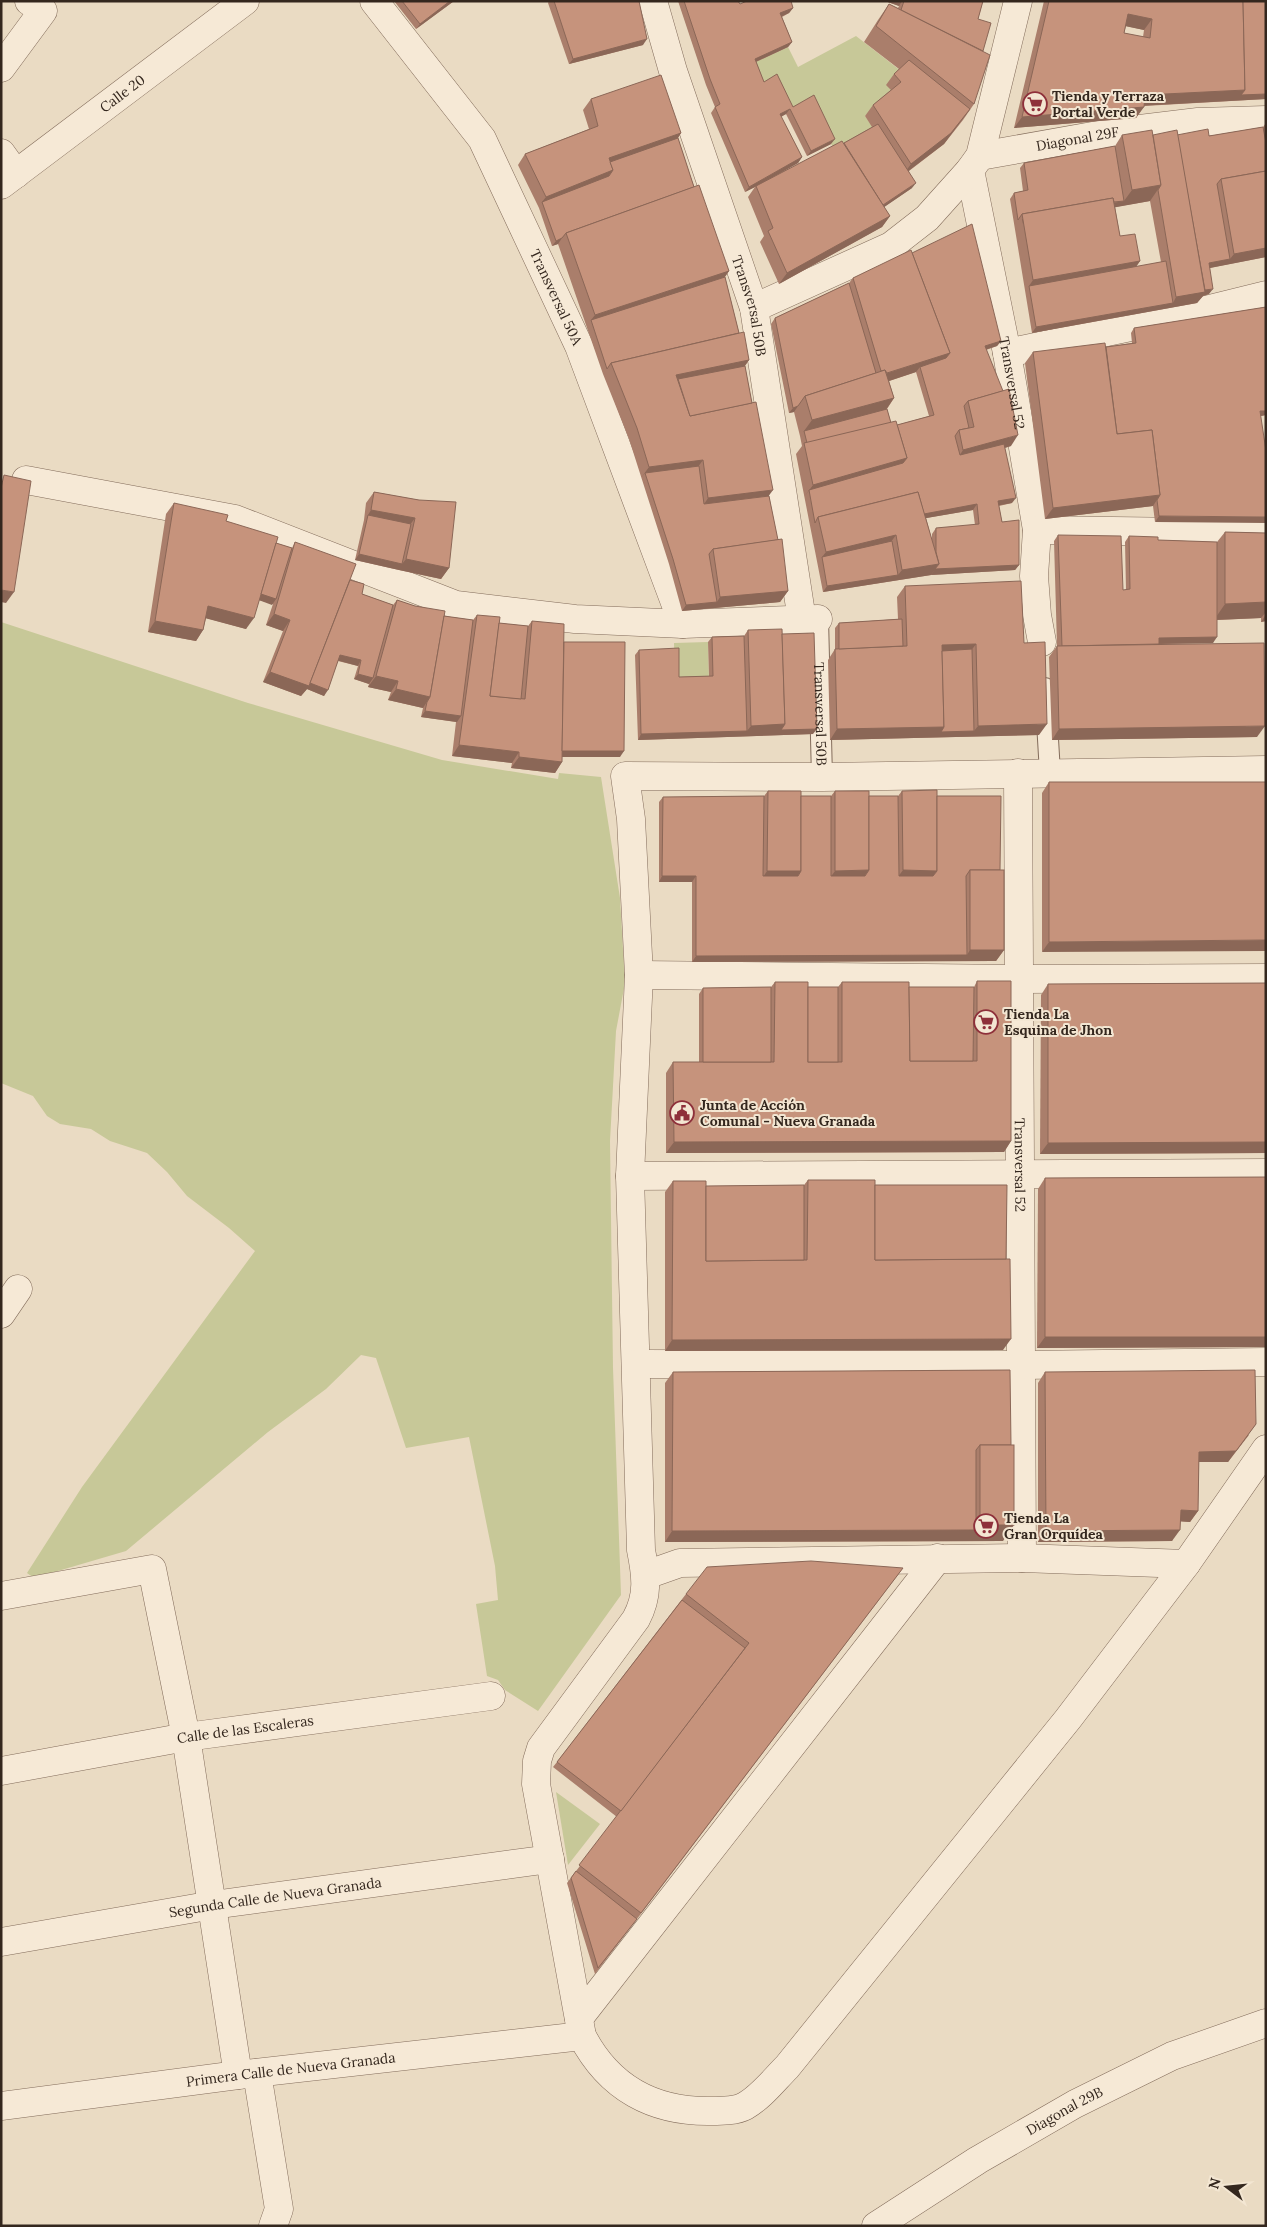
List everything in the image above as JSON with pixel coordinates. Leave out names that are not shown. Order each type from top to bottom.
[{"type":"street","points":[[1,68],[43,11],[29,1]]},
{"type":"street","name":"Calle 20","points":[[6,171],[245,1]]},
{"type":"street","name":"Transversal 50A","points":[[374,1],[482,139],[579,346],[684,624]]},
{"type":"street","name":"Transversal 50B","points":[[653,1],[673,71],[754,308],[810,620]]},
{"type":"street","name":"Transversal 52","points":[[1018,1],[975,163],[1037,530],[1034,576],[1043,658]]},
{"type":"street","name":"Diagonal 29F","points":[[975,163],[1115,132],[1180,124],[1266,120]]},
{"type":"street","points":[[754,308],[891,246],[927,218],[975,163]]},
{"type":"street","points":[[1007,353],[1173,318],[1266,295]]},
{"type":"street","points":[[26,480],[234,519],[456,605],[575,619],[684,624],[810,620]]},
{"type":"street","points":[[1037,530],[1266,534]]},
{"type":"street","points":[[1266,770],[822,777],[624,776],[631,819],[639,975],[630,1176],[641,1550],[646,1575],[646,1595],[636,1619],[541,1748],[537,1761],[536,1784],[580,2027],[593,2058],[609,2075],[651,2103],[690,2112],[718,2111],[744,2106],[787,2067],[1068,1719],[1186,1564],[1266,1449]]},
{"type":"street","name":"Transversal 52","points":[[1018,773],[1022,1558]]},
{"type":"street","points":[[639,975],[1019,979],[1266,978]]},
{"type":"street","points":[[630,1176],[1020,1176],[1266,1173]]},
{"type":"street","points":[[1,1314],[18,1289]]},
{"type":"street","points":[[636,1364],[1021,1365],[1266,1362]]},
{"type":"street","points":[[580,2027],[938,1558]]},
{"type":"street","points":[[646,1575],[680,1563],[1022,1558],[1186,1564]]},
{"type":"street","points":[[1,1596],[152,1569],[186,1737],[213,1906],[248,2074],[279,2209],[273,2226]]},
{"type":"street","name":"Calle de las Escaleras","points":[[1,1772],[186,1737],[491,1696]]},
{"type":"street","name":"Segunda Calle de Nueva Granada","points":[[1,1942],[213,1906],[550,1858]]},
{"type":"street","name":"Diagonal 29B","points":[[876,2226],[978,2160],[1075,2104],[1172,2056],[1266,2023]]},
{"type":"street","name":"Primera Calle de Nueva Granada","points":[[1,2106],[248,2074],[580,2027]]},
{"type":"lane","name":"Transversal 50B","points":[[810,620],[822,777]]},
{"type":"lane","name":"Transversal 52","points":[[1043,658],[1050,773]]},
{"type":"green space","points":[[856,36],[901,71],[893,93],[865,116],[874,129],[835,152],[810,101],[789,112],[760,87],[751,64],[788,47],[798,67]]},
{"type":"green space","points":[[1,622],[248,703],[442,760],[558,779],[559,773],[601,777],[620,898],[625,983],[616,1031],[610,1141],[613,1368],[621,1595],[538,1711],[505,1690],[498,1680],[487,1676],[476,1604],[498,1600],[495,1566],[469,1437],[406,1448],[376,1358],[361,1355],[326,1389],[268,1432],[126,1551],[34,1578],[27,1573],[82,1487],[255,1251],[229,1228],[187,1196],[167,1172],[147,1153],[110,1141],[91,1129],[60,1124],[47,1116],[33,1096],[1,1083]]},
{"type":"green space","points":[[708,642],[709,681],[675,683],[674,643]]},
{"type":"green space","points":[[556,1792],[600,1824],[568,1865]]},
{"type":"building","points":[[402,1],[450,1],[420,24]]},
{"type":"building","points":[[554,1],[639,1],[647,39],[573,59]]},
{"type":"building","points":[[684,1],[738,1],[740,4],[747,1],[791,1],[793,8],[780,13],[792,42],[755,59],[764,82],[777,74],[793,107],[814,95],[835,139],[811,151],[790,109],[780,114],[802,157],[749,187],[715,107],[720,104]]},
{"type":"building","points":[[904,1],[983,1],[978,19],[991,23],[983,51],[901,10]]},
{"type":"building","points":[[1049,1],[1243,1],[1245,90],[1145,95],[1144,107],[1022,117]],"holes":[[[1128,14],[1152,19],[1150,38],[1124,33]]]},
{"type":"building","points":[[1243,1],[1266,1],[1266,94],[1241,95],[1245,90]]},
{"type":"building","points":[[889,4],[990,55],[974,104],[876,26]]},
{"type":"building","points":[[909,60],[970,109],[951,133],[911,164],[873,105],[901,82],[894,74]]},
{"type":"building","points":[[661,75],[681,133],[609,158],[613,170],[546,197],[525,154],[598,126],[591,99]]},
{"type":"building","points":[[878,124],[916,183],[883,205],[844,143]]},
{"type":"building","points":[[1263,127],[1266,143],[1266,171],[1221,179],[1217,184],[1230,259],[1209,263],[1213,289],[1205,290],[1177,135],[1208,129],[1209,136]]},
{"type":"building","points":[[1152,130],[1161,185],[1132,190],[1122,135]]},
{"type":"building","points":[[1177,130],[1205,292],[1176,297],[1158,190],[1161,185],[1153,135]]},
{"type":"building","points":[[678,138],[694,187],[566,233],[556,241],[542,202],[609,176],[613,170],[610,162]]},
{"type":"building","points":[[842,141],[890,216],[787,273],[768,231],[773,228],[756,186]]},
{"type":"building","points":[[1115,146],[1124,201],[1114,202],[1113,198],[1022,214],[1018,220],[1014,193],[1028,190],[1024,163]]},
{"type":"building","points":[[1266,171],[1266,248],[1234,254],[1221,179]]},
{"type":"building","points":[[699,185],[729,271],[595,315],[566,233]]},
{"type":"building","points":[[1113,198],[1120,236],[1135,234],[1140,261],[1033,280],[1022,214]]},
{"type":"building","points":[[972,224],[1001,341],[985,346],[1003,391],[968,401],[964,406],[969,428],[959,430],[955,436],[960,455],[1004,444],[1016,498],[998,501],[1002,522],[1019,520],[1019,565],[935,569],[939,564],[936,552],[936,528],[979,524],[977,504],[924,514],[918,492],[818,517],[815,523],[809,490],[903,463],[907,458],[897,425],[934,415],[920,367],[946,358],[950,353],[912,253]]},
{"type":"building","points":[[911,250],[950,353],[887,373],[885,370],[881,371],[853,278]]},
{"type":"building","points":[[1166,261],[1173,303],[1036,327],[1029,286]]},
{"type":"building","points":[[725,277],[739,333],[611,363],[607,369],[591,320]]},
{"type":"building","points":[[849,283],[876,373],[805,396],[798,406],[793,408],[775,318]]},
{"type":"building","points":[[1266,307],[1266,411],[1260,411],[1266,451],[1266,517],[1159,516],[1157,500],[1160,495],[1152,430],[1117,434],[1106,347],[1136,343],[1134,328]]},
{"type":"building","points":[[744,332],[749,360],[676,375],[690,416],[756,402],[773,490],[708,498],[703,460],[649,467],[637,428],[611,363]]},
{"type":"building","points":[[1105,343],[1117,434],[1152,430],[1160,495],[1053,508],[1033,352]]},
{"type":"building","points":[[745,366],[752,403],[690,416],[678,379]]},
{"type":"building","points":[[885,370],[894,398],[812,420],[805,396]]},
{"type":"building","points":[[1009,389],[1018,435],[963,450],[959,430],[974,427],[968,401]]},
{"type":"building","points":[[887,409],[891,423],[807,443],[804,431]]},
{"type":"building","points":[[896,421],[907,458],[813,485],[804,443]]},
{"type":"building","points":[[699,466],[704,504],[769,496],[778,540],[713,549],[709,554],[717,602],[686,605],[645,473]]},
{"type":"building","points":[[4,475],[31,481],[14,592],[1,590],[1,488]]},
{"type":"building","points":[[374,492],[419,500],[456,502],[449,568],[406,559],[415,518],[371,510]]},
{"type":"building","points":[[918,492],[939,564],[902,570],[896,535],[826,552],[818,517]]},
{"type":"building","points":[[174,503],[228,515],[226,521],[278,537],[254,618],[208,606],[203,630],[155,621]]},
{"type":"building","points":[[368,515],[411,524],[402,564],[359,554]]},
{"type":"building","points":[[1225,532],[1266,533],[1266,602],[1225,604]]},
{"type":"building","points":[[1058,535],[1121,536],[1123,590],[1130,589],[1129,536],[1158,537],[1158,540],[1217,542],[1217,637],[1159,638],[1159,644],[1062,646]]},
{"type":"building","points":[[782,539],[788,591],[720,597],[713,549]]},
{"type":"building","points":[[892,541],[898,575],[827,586],[822,557]]},
{"type":"building","points":[[295,542],[356,564],[309,686],[270,672],[290,620],[274,614]]},
{"type":"building","points":[[276,543],[292,548],[276,599],[261,594]]},
{"type":"building","points":[[350,580],[364,584],[362,594],[393,605],[373,678],[358,674],[361,660],[340,655],[328,690],[310,683]]},
{"type":"building","points":[[1021,581],[1024,643],[1045,642],[1047,724],[978,726],[976,644],[942,645],[944,727],[837,729],[835,649],[907,646],[905,586]]},
{"type":"building","points":[[397,600],[415,606],[445,611],[430,697],[396,689],[398,681],[376,676]]},
{"type":"building","points":[[477,615],[500,617],[490,696],[525,699],[532,621],[564,624],[562,762],[519,757],[519,752],[459,745]]},
{"type":"building","points":[[444,616],[473,620],[461,716],[425,711],[430,697]]},
{"type":"building","points":[[902,619],[903,646],[839,649],[839,623]]},
{"type":"building","points":[[499,623],[528,626],[521,699],[490,696]]},
{"type":"building","points":[[782,629],[785,724],[751,726],[748,630]]},
{"type":"building","points":[[814,633],[817,729],[781,730],[785,724],[782,634]]},
{"type":"building","points":[[744,636],[747,731],[641,734],[639,650],[679,648],[679,677],[713,676],[712,637]]},
{"type":"building","points":[[564,642],[625,642],[624,751],[562,751]]},
{"type":"building","points":[[1264,643],[1265,726],[1059,729],[1057,646]]},
{"type":"building","points":[[972,649],[974,731],[941,732],[944,727],[942,651]]},
{"type":"building","points":[[1049,782],[1266,782],[1266,940],[1049,942]]},
{"type":"building","points":[[937,790],[937,871],[903,870],[902,791]]},
{"type":"building","points":[[768,791],[801,791],[801,871],[767,871]]},
{"type":"building","points":[[835,791],[869,791],[869,870],[835,871]]},
{"type":"building","points":[[764,796],[763,876],[798,876],[801,871],[801,796],[831,796],[831,876],[865,876],[869,870],[869,796],[898,796],[899,876],[933,876],[937,871],[937,796],[1001,796],[1000,870],[970,870],[966,876],[967,955],[696,956],[696,876],[662,876],[663,797]]},
{"type":"building","points":[[970,870],[1004,870],[1004,950],[970,950]]},
{"type":"building","points":[[977,981],[1011,981],[1011,1141],[674,1142],[673,1062],[774,1062],[775,982],[808,982],[808,1062],[842,1062],[842,982],[909,982],[910,1061],[977,1061]]},
{"type":"building","points":[[1266,983],[1266,1142],[1048,1143],[1048,984]]},
{"type":"building","points":[[771,987],[771,1062],[703,1062],[703,988]]},
{"type":"building","points":[[808,987],[838,987],[838,1062],[808,1062]]},
{"type":"building","points":[[909,987],[974,987],[973,1061],[910,1061]]},
{"type":"building","points":[[1266,1177],[1266,1337],[1045,1337],[1045,1178]]},
{"type":"building","points":[[808,1180],[875,1180],[875,1260],[1010,1259],[1011,1339],[672,1340],[673,1181],[706,1181],[706,1261],[807,1260]]},
{"type":"building","points":[[804,1185],[804,1260],[706,1261],[706,1186]]},
{"type":"building","points":[[875,1185],[1007,1185],[1006,1259],[875,1260]]},
{"type":"building","points":[[1010,1370],[1011,1445],[980,1445],[976,1450],[976,1530],[672,1531],[673,1372]]},
{"type":"building","points":[[1255,1370],[1256,1424],[1236,1451],[1199,1452],[1198,1511],[1181,1510],[1180,1530],[1046,1531],[1045,1372]]},
{"type":"building","points":[[980,1445],[1014,1445],[1014,1525],[980,1525]]},
{"type":"building","points":[[811,1561],[903,1568],[641,1913],[579,1865],[749,1643],[686,1594],[707,1567]]},
{"type":"building","points":[[682,1600],[745,1648],[621,1811],[557,1762]]},
{"type":"building","points":[[576,1871],[637,1919],[598,1968],[571,1878]]},
{"type":"place","name":"Tienda y Terraza Portal Verde","points":[[1035,104]]},
{"type":"place","name":"Tienda La Esquina de Jhon","points":[[986,1022]]},
{"type":"place","name":"Junta de Acción Comunal - Nueva Granada","points":[[682,1113]]},
{"type":"place","name":"Tienda La Gran Orquídea","points":[[986,1526]]}]
